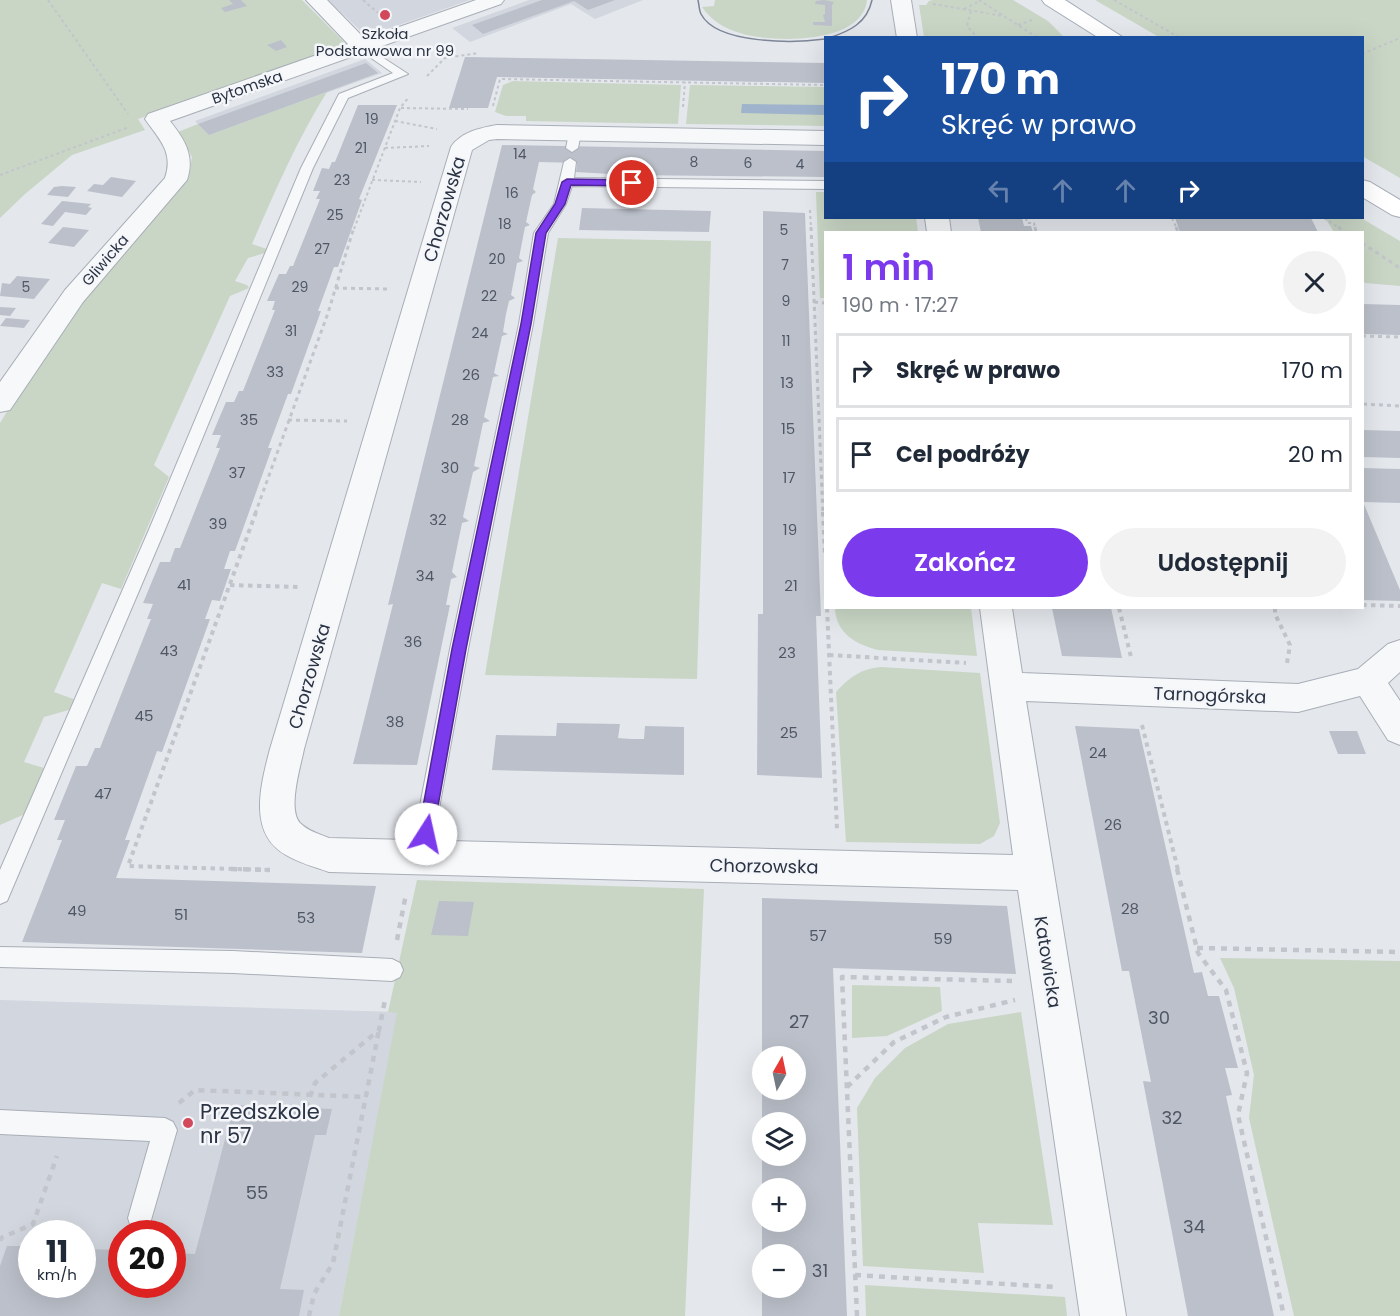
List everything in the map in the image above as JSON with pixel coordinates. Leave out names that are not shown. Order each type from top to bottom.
[{"type":"main road","points":[[1052,0],[1111,36]]},
{"type":"main road","points":[[1364,188],[1400,210]]},
{"type":"street","points":[[316,0],[362,47]]},
{"type":"street","name":"Bytomska","points":[[146,122],[494,0]]},
{"type":"street","points":[[901,1],[907,36]]},
{"type":"street","name":"Gliwicka","points":[[0,403],[74,296],[176,180],[181,170],[181,157],[176,144],[146,122]]},
{"type":"street","name":"Chorzowska","points":[[824,138],[572,148],[496,132],[471,139],[462,147],[287,749],[277,793],[276,810],[281,826],[296,843],[329,855],[1034,873]]},
{"type":"street","name":"Katowicka","points":[[996,609],[1034,873],[1103,1316]]},
{"type":"street","name":"Tarnogórska","points":[[1008,686],[1298,698],[1368,680],[1400,653]]},
{"type":"street","points":[[1368,680],[1400,730]]},
{"type":"lane","points":[[0,894],[156,532],[307,168],[343,96],[402,74],[362,47]]},
{"type":"lane","points":[[420,858],[461,637],[526,324],[541,233],[560,204],[567,182],[572,148]]},
{"type":"lane","points":[[567,182],[824,185]]},
{"type":"lane","points":[[0,957],[233,962],[392,970]]},
{"type":"lane","points":[[0,1122],[165,1130],[140,1218]]},
{"type":"path","points":[[0,175],[146,122],[48,0]]},
{"type":"path","points":[[963,10],[979,0],[1034,36]]},
{"type":"path","points":[[1114,0],[1177,36]]},
{"type":"path","points":[[901,1],[1004,16]]},
{"type":"path","points":[[971,11],[967,26],[976,36]]},
{"type":"path","points":[[1364,53],[1400,38]]},
{"type":"path","points":[[423,81],[445,58],[479,53]]},
{"type":"path","points":[[492,109],[500,79],[824,85]]},
{"type":"path","points":[[271,870],[128,866],[230,585],[335,288],[353,230],[400,108],[411,95]]},
{"type":"path","points":[[400,108],[469,109]]},
{"type":"path","points":[[395,121],[439,129]]},
{"type":"path","points":[[385,148],[440,145]]},
{"type":"path","points":[[372,180],[430,183]]},
{"type":"path","points":[[809,185],[824,535]]},
{"type":"path","points":[[1026,219],[1027,223],[1034,223],[1036,231]]},
{"type":"path","points":[[1326,219],[1344,231]]},
{"type":"path","points":[[1364,244],[1400,268]]},
{"type":"path","points":[[335,288],[389,289]]},
{"type":"path","points":[[814,302],[824,303]]},
{"type":"path","points":[[1364,336],[1400,337]]},
{"type":"path","points":[[1364,404],[1400,406]]},
{"type":"path","points":[[288,420],[352,422]]},
{"type":"path","points":[[819,428],[824,428]]},
{"type":"path","points":[[230,585],[311,587]]},
{"type":"path","points":[[1364,606],[1400,606]]},
{"type":"path","points":[[827,609],[837,836]]},
{"type":"path","points":[[1119,609],[1133,664]]},
{"type":"path","points":[[829,655],[974,663]]},
{"type":"path","points":[[1141,721],[1198,953],[1226,990],[1246,1073],[1238,1115],[1284,1316]]},
{"type":"path","points":[[1197,948],[1400,952]]},
{"type":"path","points":[[856,1316],[842,977],[1020,981]]},
{"type":"path","points":[[846,1087],[894,1042],[946,1017],[1023,998]]},
{"type":"path","points":[[309,1316],[314,1294],[333,1263],[379,1030]]},
{"type":"path","points":[[173,1108],[195,1090],[366,1097]]},
{"type":"path","points":[[0,1241],[1,1238],[33,1224],[68,1125]]},
{"type":"path","points":[[855,1275],[1063,1287]]},
{"type":"shaded area","name":"Szkoła Podstawowa nr 99","points":[[328,0],[470,0],[379,32],[363,33]]},
{"type":"shaded area","points":[[529,0],[643,0],[595,19],[571,4],[470,42],[452,28]]},
{"type":"shaded area","points":[[365,59],[382,73],[209,135],[195,121]]},
{"type":"shaded area","name":"Przedszkole nr 57","points":[[0,1000],[398,1012],[339,1316],[0,1316]]},
{"type":"green space","points":[[0,0],[302,0],[347,45],[138,119],[145,130],[72,155],[0,218]]},
{"type":"green space","points":[[715,0],[867,0],[862,15],[850,26],[833,33],[792,39],[754,36],[729,29],[714,20],[702,7],[714,6]]},
{"type":"green space","points":[[1013,0],[1048,21],[1063,36],[924,36],[919,5],[926,5],[929,1]]},
{"type":"green space","points":[[1095,0],[1400,0],[1400,178],[1364,157],[1364,36],[1157,36]]},
{"type":"green space","points":[[513,81],[681,85],[678,124],[526,121],[526,116],[506,116],[495,112],[503,85]]},
{"type":"green space","points":[[690,85],[824,87],[824,126],[686,124]]},
{"type":"green space","points":[[327,92],[296,147],[252,244],[267,249],[265,253],[248,258],[235,281],[249,288],[230,296],[154,465],[169,477],[121,589],[102,583],[54,692],[76,700],[72,709],[44,717],[24,762],[44,768],[25,814],[0,825],[0,423],[45,350],[75,307],[188,178],[192,157],[178,132],[198,124],[209,135]]},
{"type":"green space","points":[[816,192],[824,192],[824,219],[916,219],[918,231],[824,231],[824,298],[820,298]]},
{"type":"green space","points":[[1326,219],[1363,219],[1400,241],[1400,286],[1365,283],[1364,231],[1333,231]]},
{"type":"green space","points":[[558,238],[711,241],[697,679],[485,675]]},
{"type":"green space","points":[[835,609],[971,609],[977,656],[878,650],[848,636],[836,617]]},
{"type":"green space","points":[[881,667],[980,673],[1000,823],[994,836],[980,844],[846,842],[836,692],[856,675]]},
{"type":"green space","points":[[417,880],[704,889],[685,1316],[339,1316],[397,1013],[388,1012]]},
{"type":"green space","points":[[1220,958],[1400,961],[1400,1316],[1294,1316],[1249,1118],[1254,1075],[1234,988]]},
{"type":"green space","points":[[852,985],[940,987],[942,1011],[887,1036],[852,1038]]},
{"type":"green space","points":[[1021,1012],[1053,1225],[978,1223],[984,1273],[863,1266],[857,1108],[875,1078],[905,1048],[948,1024]]},
{"type":"green space","points":[[865,1285],[1065,1297],[1067,1316],[866,1316]]},
{"type":"water","points":[[742,104],[824,105],[824,115],[741,113]]},
{"type":"building","points":[[229,0],[241,0],[247,6],[225,12],[221,8],[233,4]]},
{"type":"building","points":[[542,0],[615,0],[588,10],[574,1],[483,34],[472,25]]},
{"type":"building","points":[[816,1],[834,2],[832,26],[813,25],[813,22],[825,22],[823,15],[825,5],[815,4]]},
{"type":"building","points":[[281,40],[287,47],[276,51],[267,45]]},
{"type":"building","points":[[465,57],[824,63],[824,83],[497,77],[488,108],[449,108]]},
{"type":"building","points":[[366,63],[378,73],[209,135],[198,124]]},
{"type":"building","points":[[358,105],[397,105],[359,199],[362,200],[338,267],[334,267],[291,394],[288,394],[268,448],[272,448],[235,551],[230,551],[224,569],[231,569],[220,601],[212,600],[205,619],[210,619],[162,752],[157,751],[125,840],[130,840],[116,878],[376,886],[362,953],[22,942],[62,840],[57,840],[65,820],[54,820],[76,766],[87,766],[95,748],[100,748],[151,619],[147,619],[153,604],[143,603],[160,562],[170,562],[175,548],[180,548],[220,448],[216,448],[221,435],[212,435],[226,402],[234,402],[239,391],[243,391],[275,310],[272,310],[275,301],[267,301],[279,274],[286,274],[290,266],[293,266],[320,199],[316,199],[320,191],[313,191],[322,168],[329,169],[332,162],[335,162]]},
{"type":"building","points":[[502,145],[824,151],[824,177],[627,175],[576,172],[577,163],[539,162],[533,189],[536,192],[532,195],[526,222],[530,225],[525,227],[519,258],[523,261],[517,263],[511,295],[515,298],[509,301],[506,314],[503,332],[508,334],[502,336],[494,373],[499,376],[493,377],[484,417],[490,421],[483,423],[474,466],[480,468],[473,472],[463,517],[469,521],[462,523],[452,572],[457,577],[451,579],[446,605],[450,605],[417,765],[353,764],[393,604],[388,605]]},
{"type":"building","points":[[111,177],[136,181],[122,197],[87,191],[94,184],[103,185]]},
{"type":"building","points":[[54,187],[76,187],[68,197],[47,195]]},
{"type":"building","points":[[62,201],[91,204],[88,207],[92,208],[86,215],[65,212],[53,226],[41,224]]},
{"type":"building","points":[[582,208],[711,211],[709,232],[579,230]]},
{"type":"building","points":[[763,211],[805,213],[821,616],[816,616],[822,778],[757,775],[758,614],[763,614]]},
{"type":"building","points":[[978,219],[1022,219],[1024,226],[1031,226],[1033,231],[981,231]]},
{"type":"building","points":[[1175,219],[1312,219],[1318,231],[1180,231]]},
{"type":"building","points":[[63,227],[89,230],[74,247],[48,243]]},
{"type":"building","points":[[17,276],[50,279],[34,299],[0,296],[2,283],[10,284]]},
{"type":"building","points":[[1364,304],[1400,305],[1400,335],[1364,334]]},
{"type":"building","points":[[0,307],[16,308],[10,316],[0,315]]},
{"type":"building","points":[[6,318],[30,320],[24,328],[0,326]]},
{"type":"building","points":[[1364,430],[1400,431],[1400,458],[1364,457]]},
{"type":"building","points":[[1364,468],[1400,469],[1400,503],[1364,502]]},
{"type":"building","points":[[1364,504],[1400,590],[1400,601],[1364,600]]},
{"type":"building","points":[[1052,609],[1111,609],[1122,658],[1062,656]]},
{"type":"building","points":[[557,723],[620,724],[618,738],[631,739],[644,739],[645,726],[684,727],[684,775],[492,770],[496,735],[556,736]]},
{"type":"building","points":[[1075,726],[1139,729],[1194,973],[1202,972],[1208,996],[1219,996],[1238,1068],[1225,1068],[1232,1095],[1226,1096],[1274,1316],[1188,1316],[1143,1081],[1151,1082],[1129,971],[1122,971]]},
{"type":"building","points":[[1329,731],[1357,731],[1366,754],[1338,754]]},
{"type":"building","points":[[762,898],[1007,906],[1016,974],[833,968],[847,1316],[762,1316],[762,1298],[806,1298],[806,1244],[762,1244],[762,1232],[806,1232],[806,1178],[762,1178],[762,1166],[806,1166],[806,1112],[762,1112],[762,1100],[806,1100],[806,1046],[762,1046]]},
{"type":"building","points":[[439,901],[474,902],[468,936],[431,935]]},
{"type":"building","points":[[234,1105],[332,1109],[326,1135],[315,1135],[280,1289],[304,1290],[299,1316],[0,1316],[0,1266],[7,1246],[18,1246],[18,1298],[96,1298],[96,1249],[108,1250],[108,1298],[186,1298],[186,1254],[195,1254]]},
{"type":"tram line","points":[[698,0],[701,14],[710,24],[723,32],[758,40],[824,39]]},
{"type":"tram line","points":[[834,36],[862,20],[872,0]]},
{"type":"place","name":"Szkoła Podstawowa nr 99","points":[[385,15]]},
{"type":"place","name":"Przedszkole nr 57","points":[[188,1123]]},
{"type":"route","points":[[426,834],[459,649],[526,324],[541,233],[560,204],[567,182],[632,183]]}]
